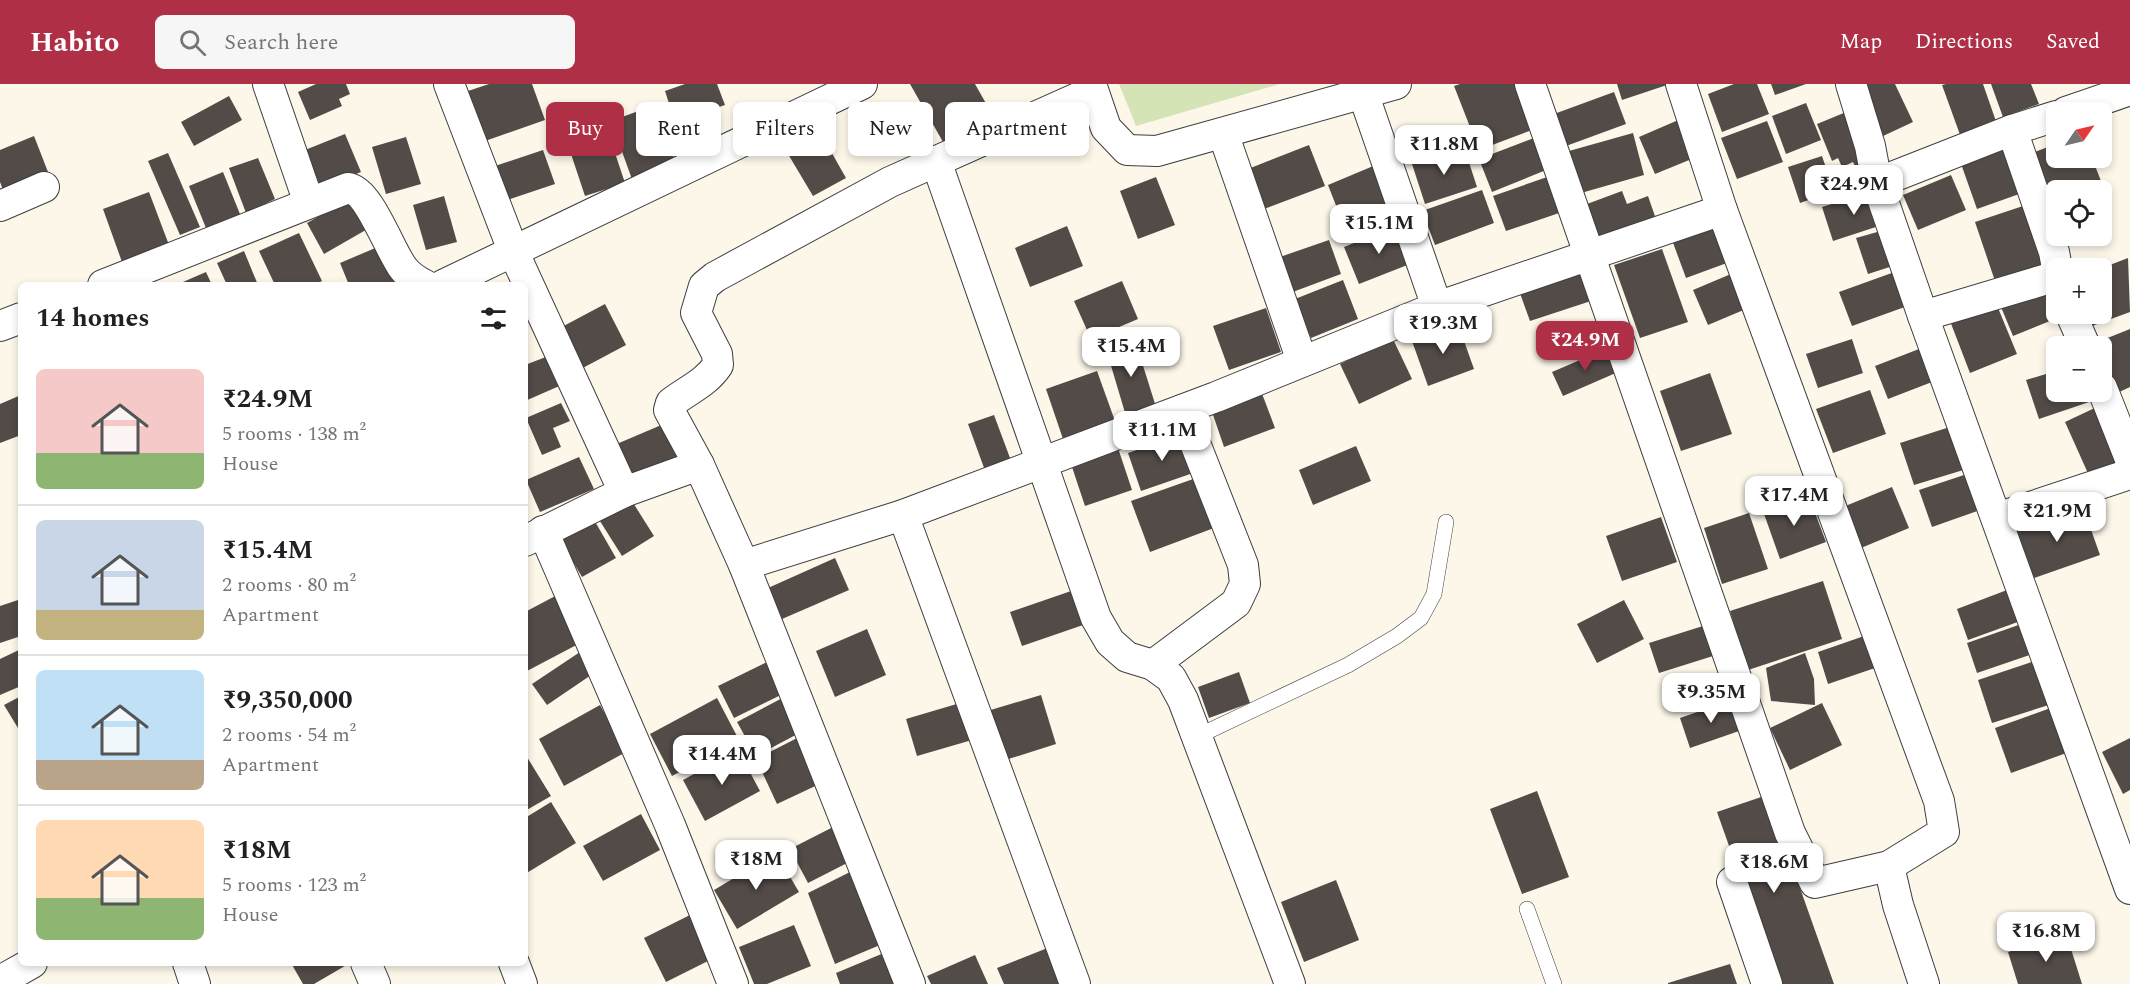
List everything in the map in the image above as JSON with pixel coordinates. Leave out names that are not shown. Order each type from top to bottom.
[{"type":"street","points":[[268,84],[309,203]]},
{"type":"street","points":[[449,84],[527,282]]},
{"type":"street","points":[[450,282],[862,84]]},
{"type":"street","points":[[910,984],[744,565],[699,465],[669,410],[671,403],[696,387],[712,374],[718,365],[717,354],[696,313],[704,286],[715,277],[890,182],[1092,88],[1106,128],[1127,150],[1157,151],[1396,84]]},
{"type":"street","points":[[1530,84],[1795,843],[1815,883],[1888,866],[1944,832],[1939,801],[1722,210],[1681,84]]},
{"type":"street","points":[[1851,84],[1870,146],[1877,183],[1923,316],[2130,889]]},
{"type":"street","points":[[2080,100],[2130,90]]},
{"type":"street","points":[[1363,93],[1437,307]]},
{"type":"street","points":[[1877,183],[2046,119]]},
{"type":"street","points":[[2013,130],[2055,258]]},
{"type":"street","points":[[1222,133],[1302,361]]},
{"type":"street","points":[[936,161],[1095,618],[1110,642],[1127,657],[1153,665],[1172,678],[1290,984]]},
{"type":"street","points":[[0,206],[44,187]]},
{"type":"street","points":[[111,282],[348,188],[357,191],[403,268],[421,282]]},
{"type":"street","points":[[744,565],[903,515],[1182,410],[1437,307],[1590,253],[1722,210]]},
{"type":"street","points":[[1923,316],[2046,275]]},
{"type":"street","points":[[528,283],[624,492]]},
{"type":"street","points":[[0,326],[18,319]]},
{"type":"street","points":[[2108,402],[2130,459]]},
{"type":"street","points":[[1153,665],[1236,603],[1245,584],[1243,565],[1182,410]]},
{"type":"street","points":[[699,465],[624,492],[534,536],[670,825],[733,984]]},
{"type":"street","points":[[1997,518],[2130,474]]},
{"type":"street","points":[[903,515],[1075,984]]},
{"type":"street","points":[[1888,866],[1898,905],[1924,984]]},
{"type":"street","points":[[1732,882],[1767,984]]},
{"type":"street","points":[[0,981],[27,966]]},
{"type":"street","points":[[189,966],[195,984]]},
{"type":"street","points":[[367,966],[375,984]]},
{"type":"street","points":[[515,966],[522,984]]},
{"type":"lane","points":[[1196,736],[1347,665],[1397,636],[1421,618],[1434,594],[1446,522]]},
{"type":"lane","points":[[1527,909],[1554,984]]},
{"type":"green space","points":[[1119,84],[1280,84],[1136,126]]},
{"type":"building","points":[[316,84],[346,84],[350,94],[339,99],[342,106],[310,120],[298,92]]},
{"type":"building","points":[[489,84],[532,84],[545,120],[485,141],[468,91]]},
{"type":"building","points":[[685,84],[717,84],[725,105],[721,106],[721,102],[669,102],[665,91]]},
{"type":"building","points":[[910,84],[975,84],[985,102],[945,102],[945,145],[933,124],[933,102],[920,102]]},
{"type":"building","points":[[1460,84],[1519,84],[1537,128],[1479,150],[1454,86]]},
{"type":"building","points":[[1617,84],[1670,84],[1622,100]]},
{"type":"building","points":[[1734,84],[1757,84],[1769,114],[1722,132],[1708,94]]},
{"type":"building","points":[[1771,84],[1806,84],[1775,95]]},
{"type":"building","points":[[1867,84],[1895,84],[1913,122],[1881,137],[1858,88]]},
{"type":"building","points":[[1983,84],[1999,130],[1963,143],[1942,85]]},
{"type":"building","points":[[1991,84],[2031,84],[2039,104],[2003,117]]},
{"type":"building","points":[[1614,92],[1626,124],[1566,146],[1554,114]]},
{"type":"building","points":[[229,96],[242,120],[194,146],[181,122]]},
{"type":"building","points":[[1806,103],[1821,140],[1786,154],[1772,116]]},
{"type":"building","points":[[1851,110],[1872,162],[1856,168],[1853,162],[1842,167],[1838,158],[1832,161],[1817,124]]},
{"type":"building","points":[[636,112],[636,156],[673,156],[677,167],[633,182],[624,156],[624,116]]},
{"type":"building","points":[[1683,118],[1699,156],[1655,174],[1639,137]]},
{"type":"building","points":[[1767,121],[1783,162],[1737,179],[1721,138]]},
{"type":"building","points":[[1633,133],[1644,175],[1581,193],[1569,151]]},
{"type":"building","points":[[345,134],[361,172],[321,188],[305,150]]},
{"type":"building","points":[[34,136],[48,172],[3,190],[0,182],[0,150]]},
{"type":"building","points":[[406,137],[421,184],[386,194],[372,147]]},
{"type":"building","points":[[1534,138],[1546,170],[1492,192],[1479,159]]},
{"type":"building","points":[[1309,145],[1325,186],[1264,209],[1248,169]]},
{"type":"building","points":[[2005,146],[2022,193],[1977,209],[1960,161]]},
{"type":"building","points":[[1464,147],[1477,187],[1425,204],[1412,164]]},
{"type":"building","points":[[2046,148],[2046,168],[2096,168],[2101,180],[2046,180],[2046,191],[2032,153]]},
{"type":"building","points":[[543,150],[555,184],[507,200],[495,166]]},
{"type":"building","points":[[168,153],[200,227],[180,235],[148,161]]},
{"type":"building","points":[[572,156],[616,156],[625,183],[585,196]]},
{"type":"building","points":[[789,156],[834,156],[846,178],[813,196]]},
{"type":"building","points":[[1822,156],[1834,191],[1800,203],[1788,167]]},
{"type":"building","points":[[258,158],[275,199],[246,213],[229,168]]},
{"type":"building","points":[[1378,164],[1395,206],[1344,226],[1328,185]]},
{"type":"building","points":[[223,172],[244,224],[210,238],[189,186]]},
{"type":"building","points":[[1951,175],[1966,210],[1918,230],[1903,195]]},
{"type":"building","points":[[1550,176],[1562,212],[1506,231],[1493,196]]},
{"type":"building","points":[[1156,177],[1175,225],[1138,239],[1120,191]]},
{"type":"building","points":[[1482,190],[1494,223],[1435,245],[1422,211]]},
{"type":"building","points":[[1622,191],[1627,204],[1648,196],[1657,222],[1600,241],[1587,204]]},
{"type":"building","points":[[1875,191],[1885,224],[1833,241],[1822,207]]},
{"type":"building","points":[[149,192],[169,245],[122,262],[103,209]]},
{"type":"building","points":[[444,196],[457,242],[426,250],[413,205]]},
{"type":"building","points":[[353,197],[371,227],[324,254],[307,223]]},
{"type":"building","points":[[2026,205],[2046,267],[1996,284],[1975,222]]},
{"type":"building","points":[[1721,221],[1735,260],[1686,278],[1672,240]]},
{"type":"building","points":[[1399,225],[1415,262],[1359,284],[1344,247]]},
{"type":"building","points":[[1067,226],[1083,266],[1030,287],[1015,248]]},
{"type":"building","points":[[1888,229],[1899,264],[1868,274],[1856,238]]},
{"type":"building","points":[[299,233],[322,281],[274,282],[259,251]]},
{"type":"building","points":[[1329,240],[1341,274],[1290,293],[1277,258]]},
{"type":"building","points":[[380,246],[396,282],[348,282],[340,263]]},
{"type":"building","points":[[1662,249],[1688,322],[1640,338],[1614,265]]},
{"type":"building","points":[[244,251],[257,282],[226,282],[217,263]]},
{"type":"building","points":[[2128,258],[2130,312],[2112,319],[2112,264]]},
{"type":"building","points":[[1582,264],[1594,300],[1530,321],[1517,285]]},
{"type":"building","points":[[1900,270],[1913,304],[1852,326],[1839,292]]},
{"type":"building","points":[[1738,271],[1753,306],[1708,325],[1693,290]]},
{"type":"building","points":[[206,272],[211,282],[183,282]]},
{"type":"building","points":[[1343,280],[1358,319],[1311,338],[1295,299]]},
{"type":"building","points":[[1122,281],[1138,319],[1091,339],[1074,301]]},
{"type":"building","points":[[2046,289],[2046,323],[2013,336],[2001,307]]},
{"type":"building","points":[[1996,303],[2017,354],[1970,373],[1950,321]]},
{"type":"building","points":[[605,304],[626,345],[579,370],[558,329]]},
{"type":"building","points":[[1266,308],[1281,352],[1229,370],[1213,326]]},
{"type":"building","points":[[1458,324],[1474,369],[1428,386],[1412,341]]},
{"type":"building","points":[[2130,329],[2130,387],[2115,394],[2112,386],[2112,336]]},
{"type":"building","points":[[1393,339],[1412,379],[1359,404],[1340,364]]},
{"type":"building","points":[[1852,339],[1863,373],[1818,388],[1806,354]]},
{"type":"building","points":[[1135,340],[1156,407],[1126,416],[1106,349]]},
{"type":"building","points":[[1608,348],[1618,372],[1563,396],[1552,372]]},
{"type":"building","points":[[1919,349],[1932,382],[1888,399],[1875,366]]},
{"type":"building","points":[[551,355],[564,384],[528,400],[528,364]]},
{"type":"building","points":[[1097,371],[1115,421],[1063,439],[1046,389]]},
{"type":"building","points":[[1710,373],[1732,434],[1681,451],[1660,391]]},
{"type":"building","points":[[2046,374],[2046,402],[2089,402],[2039,419],[2026,380]]},
{"type":"building","points":[[1870,390],[1886,434],[1833,453],[1816,409]]},
{"type":"building","points":[[1261,391],[1275,428],[1224,447],[1211,409]]},
{"type":"building","points":[[18,396],[18,436],[0,443],[0,404]]},
{"type":"building","points":[[561,403],[570,421],[553,428],[561,447],[542,455],[528,423],[528,417]]},
{"type":"building","points":[[2099,406],[2125,464],[2091,480],[2065,422]]},
{"type":"building","points":[[994,415],[1013,466],[987,476],[968,424]]},
{"type":"building","points":[[666,423],[684,456],[626,480],[612,446]]},
{"type":"building","points":[[1956,425],[1970,468],[1914,485],[1900,443]]},
{"type":"building","points":[[1183,434],[1196,472],[1141,491],[1128,453]]},
{"type":"building","points":[[1117,445],[1132,490],[1085,506],[1070,461]]},
{"type":"building","points":[[1356,446],[1371,481],[1313,505],[1299,470]]},
{"type":"building","points":[[579,457],[594,489],[540,512],[528,485],[528,479]]},
{"type":"building","points":[[1970,473],[1983,509],[1932,527],[1919,490]]},
{"type":"building","points":[[1196,478],[1214,528],[1150,552],[1131,501]]},
{"type":"building","points":[[1892,487],[1909,528],[1861,548],[1843,507]]},
{"type":"building","points":[[1808,494],[1826,542],[1780,559],[1763,511]]},
{"type":"building","points":[[630,498],[654,536],[622,556],[598,518]]},
{"type":"building","points":[[2083,507],[2100,555],[2031,579],[2014,531]]},
{"type":"building","points":[[1749,513],[1768,569],[1722,584],[1704,528]]},
{"type":"building","points":[[1661,517],[1677,562],[1622,581],[1606,536]]},
{"type":"building","points":[[593,518],[616,558],[582,577],[559,538]]},
{"type":"building","points":[[835,558],[849,590],[782,619],[768,588]]},
{"type":"building","points":[[1823,581],[1842,639],[1748,670],[1730,611]]},
{"type":"building","points":[[2015,587],[2026,619],[1968,640],[1957,609]]},
{"type":"building","points":[[1074,590],[1086,624],[1022,646],[1010,612]]},
{"type":"building","points":[[559,594],[584,641],[528,670],[528,610]]},
{"type":"building","points":[[18,600],[18,637],[0,643],[0,606]]},
{"type":"building","points":[[1624,600],[1644,639],[1597,663],[1577,624]]},
{"type":"building","points":[[2030,621],[2041,651],[1977,673],[1967,643]]},
{"type":"building","points":[[1703,626],[1713,656],[1659,673],[1649,643]]},
{"type":"building","points":[[867,629],[886,675],[835,697],[816,651]]},
{"type":"building","points":[[1867,635],[1878,667],[1828,684],[1818,652]]},
{"type":"building","points":[[18,650],[18,687],[0,695],[0,659]]},
{"type":"building","points":[[583,650],[597,671],[547,705],[532,684]]},
{"type":"building","points":[[1805,653],[1814,679],[1815,705],[1771,701],[1766,668]]},
{"type":"building","points":[[773,659],[789,691],[734,718],[718,686]]},
{"type":"building","points":[[2041,659],[2055,703],[1992,723],[1978,680]]},
{"type":"building","points":[[1239,672],[1250,703],[1209,718],[1198,687]]},
{"type":"building","points":[[788,695],[807,729],[756,756],[737,722]]},
{"type":"building","points":[[1041,695],[1056,744],[999,762],[984,712]]},
{"type":"building","points":[[18,698],[18,728],[4,705]]},
{"type":"building","points":[[717,698],[739,740],[672,776],[650,734]]},
{"type":"building","points":[[1732,700],[1742,730],[1690,748],[1680,718]]},
{"type":"building","points":[[960,703],[972,740],[917,756],[906,719]]},
{"type":"building","points":[[1822,703],[1842,745],[1790,770],[1770,728]]},
{"type":"building","points":[[600,705],[626,752],[564,786],[539,739]]},
{"type":"building","points":[[2056,706],[2072,751],[2011,773],[1995,728]]},
{"type":"building","points":[[803,735],[826,781],[777,804],[756,759]]},
{"type":"building","points":[[2130,738],[2130,790],[2123,794],[2102,752]]},
{"type":"building","points":[[738,750],[760,791],[705,821],[683,780]]},
{"type":"building","points":[[528,759],[551,796],[528,809]]},
{"type":"building","points":[[1537,791],[1569,877],[1522,894],[1490,809]]},
{"type":"building","points":[[1767,795],[1834,984],[1778,984],[1717,812]]},
{"type":"building","points":[[551,802],[576,843],[528,872],[528,816]]},
{"type":"building","points":[[641,814],[660,850],[603,881],[583,846]]},
{"type":"building","points":[[837,825],[855,859],[808,883],[790,849]]},
{"type":"building","points":[[776,853],[799,892],[737,929],[714,890]]},
{"type":"building","points":[[852,871],[880,945],[835,964],[808,893]]},
{"type":"building","points":[[1336,880],[1359,940],[1304,962],[1281,902]]},
{"type":"building","points":[[694,913],[716,957],[666,982],[644,938]]},
{"type":"building","points":[[794,925],[811,966],[767,984],[754,984],[739,947]]},
{"type":"building","points":[[2066,933],[2082,984],[2018,984],[2008,952]]},
{"type":"building","points":[[1050,947],[1065,984],[1004,984],[997,968]]},
{"type":"building","points":[[891,950],[904,984],[840,984],[836,973]]},
{"type":"building","points":[[975,955],[988,984],[931,984],[927,976]]},
{"type":"building","points":[[1730,964],[1737,984],[1668,984],[1668,983]]},
{"type":"building","points":[[293,966],[345,966],[314,984],[303,984]]}]
